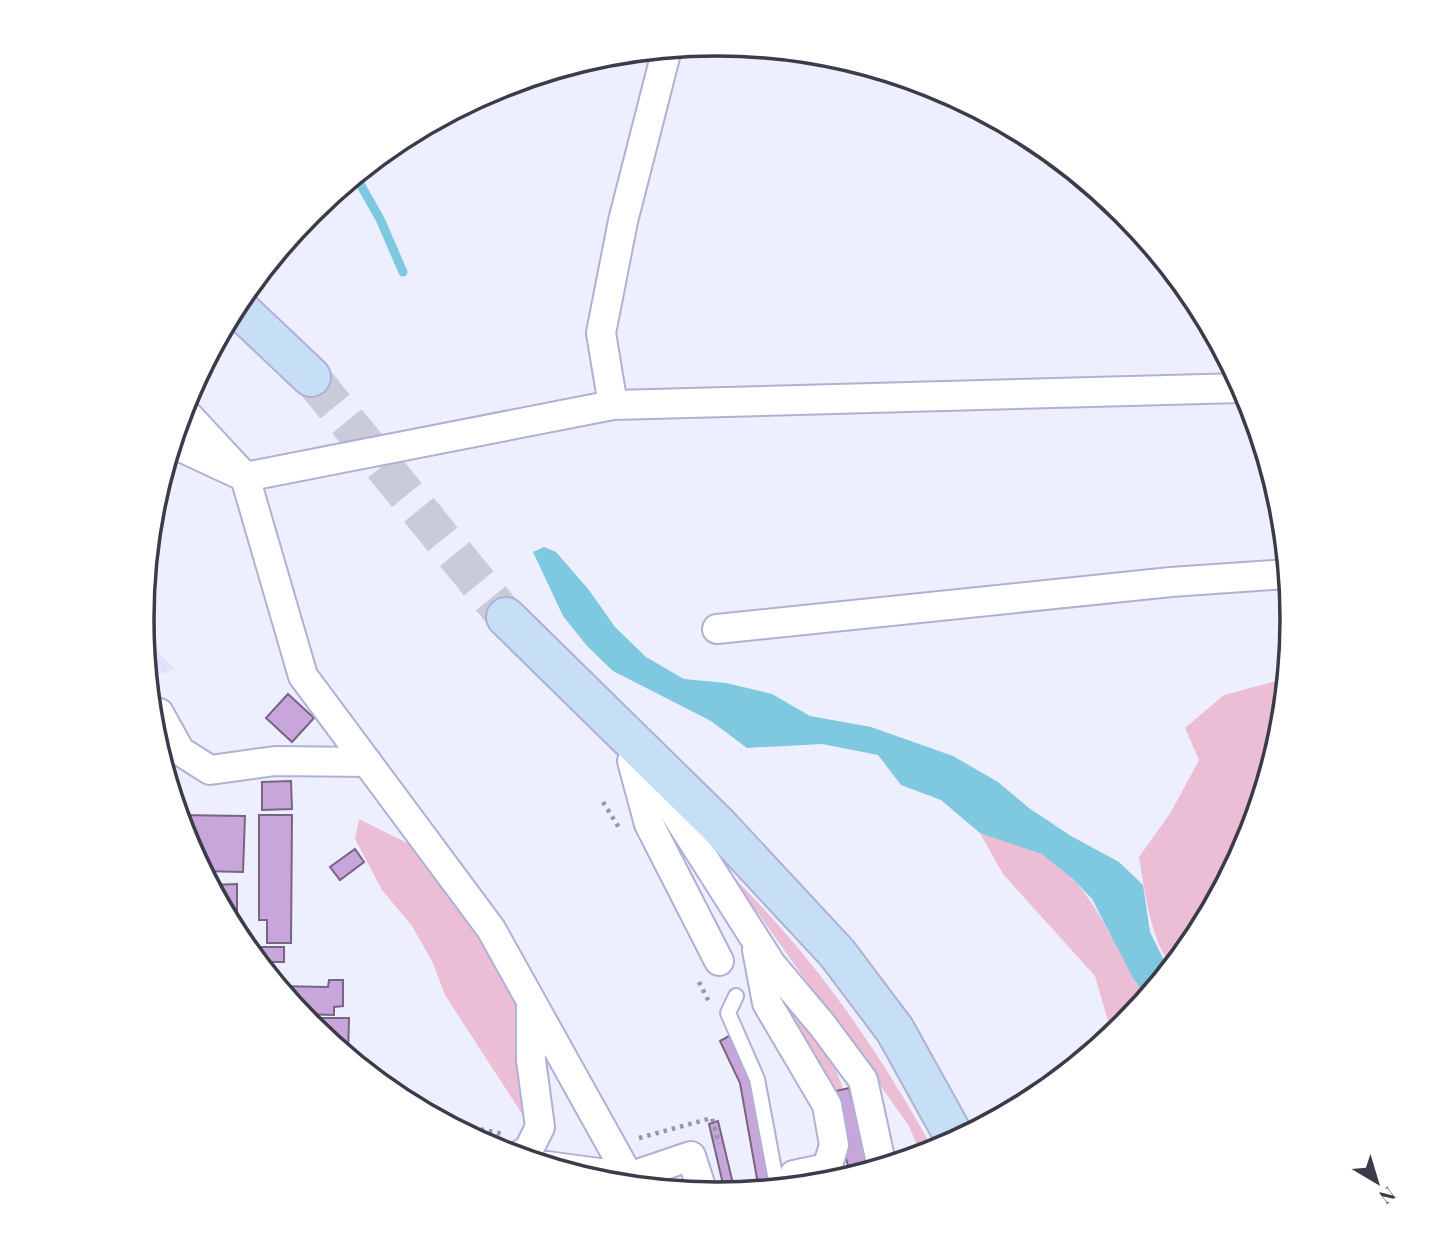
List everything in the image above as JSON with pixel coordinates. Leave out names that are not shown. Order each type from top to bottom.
[{"type":"street","points":[[613,405],[601,333],[623,220],[665,59]]},
{"type":"street","points":[[243,314],[311,377]]},
{"type":"street","points":[[180,447],[245,477],[613,405],[1230,388]]},
{"type":"street","points":[[191,418],[245,477],[303,676],[491,929],[627,1174]]},
{"type":"street","points":[[717,629],[1171,582],[1277,576]]},
{"type":"street","points":[[506,617],[626,738],[718,825],[837,953],[895,1030],[951,1131]]},
{"type":"street","points":[[162,719],[180,751],[210,770],[275,761],[367,762]]},
{"type":"street","points":[[626,738],[771,964],[823,1026],[863,1080],[880,1157]]},
{"type":"street","points":[[626,738],[649,824],[719,961]]},
{"type":"street","points":[[755,937],[768,1003],[827,1105],[834,1145],[827,1168],[815,1173]]},
{"type":"street","points":[[526,1148],[529,1149],[540,1127],[531,1060],[531,1000]]},
{"type":"street","points":[[643,1177],[691,1156],[699,1182]]},
{"type":"lane","points":[[736,996],[728,1013],[757,1079],[775,1175],[780,1178]]},
{"type":"shaded area","points":[[155,649],[175,669],[157,675]]},
{"type":"shaded area","points":[[1276,681],[1269,729],[1260,765],[1237,834],[1204,900],[1166,958],[1154,930],[1139,857],[1171,812],[1199,760],[1185,728],[1224,695]]},
{"type":"shaded area","points":[[359,819],[413,846],[439,871],[519,994],[526,1120],[445,995],[433,963],[412,926],[382,890],[355,839]]},
{"type":"shaded area","points":[[980,833],[1020,844],[1042,854],[1061,867],[1090,901],[1141,988],[1109,1023],[1095,976],[1003,874]]},
{"type":"shaded area","points":[[736,880],[820,975],[892,1078],[928,1140],[917,1145],[909,1126],[753,906],[745,909],[733,891]]},
{"type":"shaded area","points":[[783,995],[826,1053],[844,1092],[833,1094],[776,998]]},
{"type":"water","points":[[544,547],[556,552],[589,590],[615,627],[646,657],[684,679],[726,683],[772,694],[810,716],[871,727],[953,756],[998,782],[1029,808],[1071,836],[1119,862],[1143,885],[1150,932],[1164,960],[1141,989],[1092,899],[1073,879],[1042,854],[980,833],[941,800],[901,785],[878,755],[822,744],[747,748],[711,721],[613,671],[587,646],[563,616],[533,552]]},
{"type":"building","points":[[288,694],[314,718],[292,742],[266,718]]},
{"type":"building","points":[[291,781],[292,809],[262,810],[262,782]]},
{"type":"building","points":[[189,815],[245,816],[243,872],[214,871]]},
{"type":"building","points":[[259,815],[292,815],[291,943],[267,943],[267,920],[259,920]]},
{"type":"building","points":[[355,849],[364,862],[340,880],[330,867]]},
{"type":"building","points":[[237,884],[237,913],[229,900],[221,885]]},
{"type":"building","points":[[259,947],[284,947],[284,962],[270,962]]},
{"type":"building","points":[[329,980],[343,980],[343,1006],[334,1007],[334,1015],[316,1014],[290,986],[328,987]]},
{"type":"building","points":[[319,1018],[349,1018],[348,1045]]},
{"type":"building","points":[[731,1035],[752,1079],[768,1179],[757,1181],[740,1083],[720,1041]]},
{"type":"building","points":[[849,1088],[869,1161],[848,1166],[828,1093]]},
{"type":"building","points":[[718,1121],[732,1182],[722,1182],[709,1124]]},
{"type":"waterway","points":[[360,184],[380,219],[403,272]]},
{"type":"tunnel","points":[[311,377],[506,617]]}]
